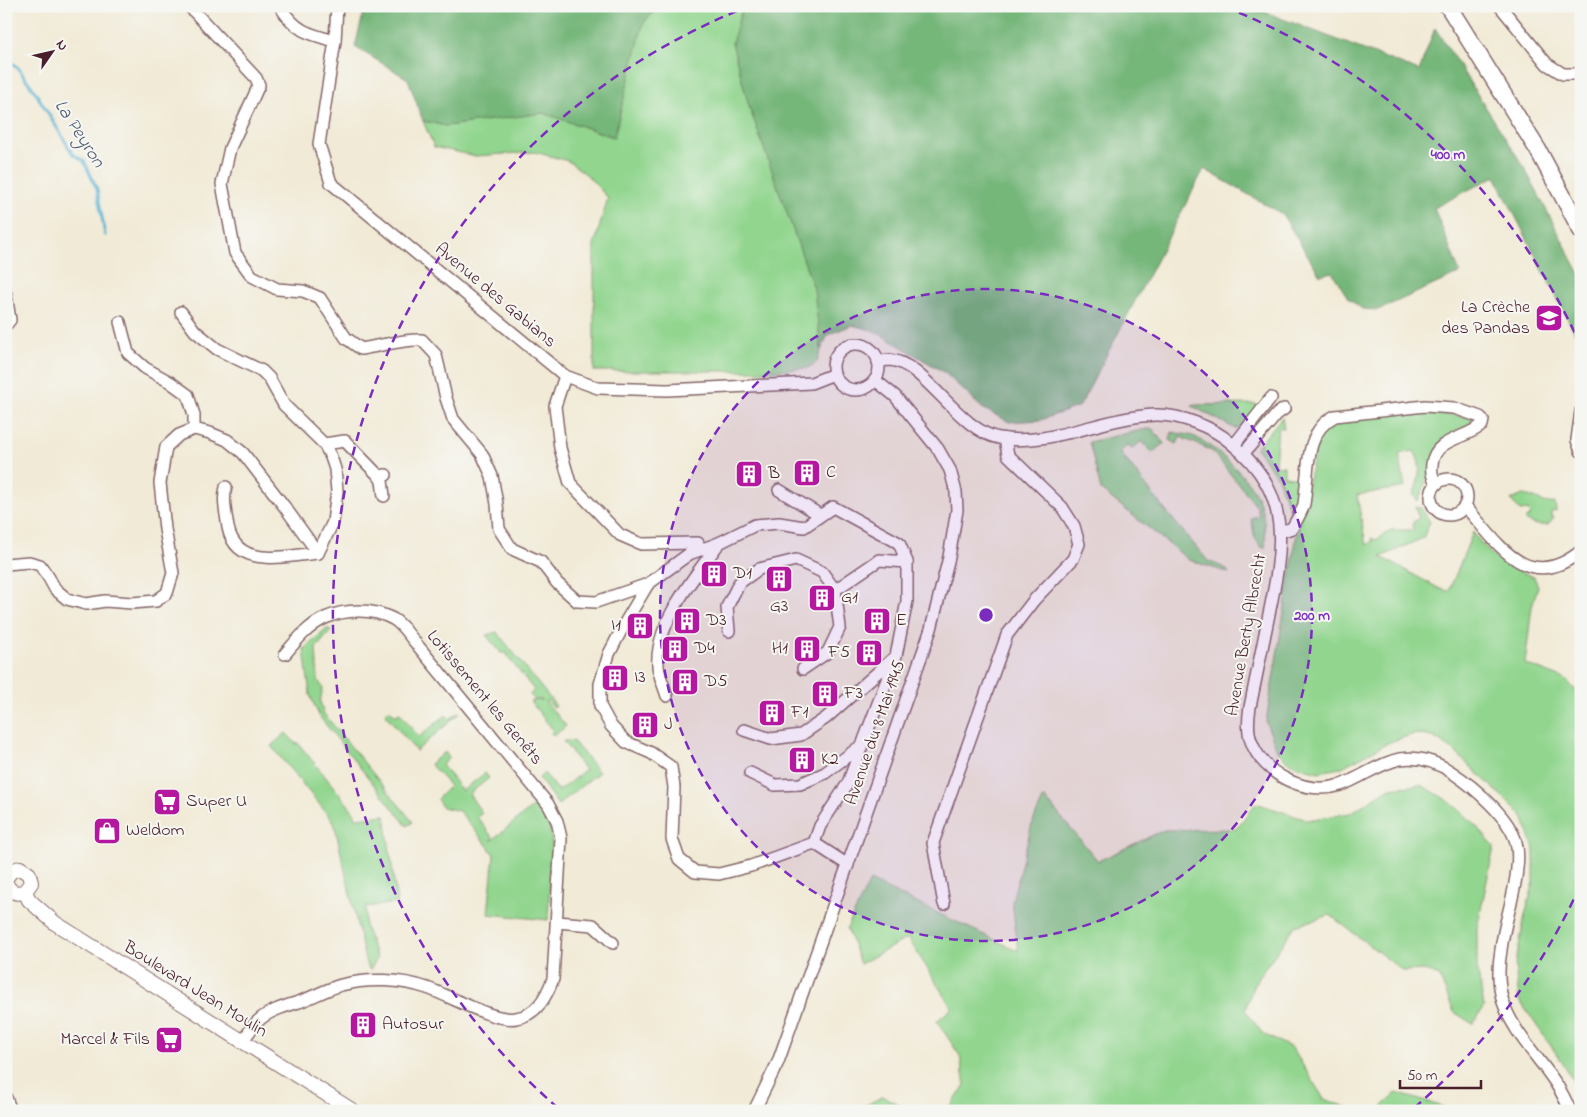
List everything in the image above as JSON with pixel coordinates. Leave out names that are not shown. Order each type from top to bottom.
[{"type":"main road","points":[[1448,6],[1538,150],[1581,230]]},
{"type":"street","points":[[189,6],[256,78],[259,85],[230,148],[222,184],[235,253],[252,276],[277,289],[303,291],[320,298],[346,338],[361,349],[407,340],[422,340],[436,355],[453,419],[482,454],[492,476],[499,529],[512,549],[541,562],[557,583],[577,601],[596,602],[648,584],[689,554],[698,543],[641,544],[620,535],[570,483],[560,448],[555,406],[565,376]]},
{"type":"street","points":[[280,6],[291,23],[315,36],[335,41]]},
{"type":"street","name":"Avenue des Gabians","points":[[337,6],[335,41],[319,144],[331,183],[565,376],[598,388],[666,390],[811,383],[834,374]]},
{"type":"street","points":[[1500,6],[1547,64],[1563,74],[1581,72]]},
{"type":"street","points":[[6,294],[10,320],[6,325]]},
{"type":"street","points":[[181,312],[195,332],[217,349],[262,371],[269,378],[284,405],[324,444],[335,469],[337,491],[333,522],[318,553]]},
{"type":"street","points":[[120,322],[128,354],[145,368],[188,395],[194,415],[194,429]]},
{"type":"street","points":[[857,344],[871,349],[876,355],[878,362],[879,368],[875,380],[864,389],[849,389],[843,386],[834,374],[834,360],[843,348],[850,345],[857,344]]},
{"type":"street","name":"Avenue Berty Albrecht","points":[[878,362],[890,360],[903,364],[917,373],[977,429],[993,437],[1013,440],[1041,438],[1133,417],[1157,415],[1186,420],[1205,427],[1222,436],[1244,454],[1266,482],[1278,517],[1280,532],[1279,569],[1250,707],[1248,726],[1251,741],[1267,766],[1278,775],[1310,787],[1324,788],[1340,785],[1398,759],[1428,760],[1454,773],[1503,819],[1516,842],[1517,869],[1502,941],[1499,963],[1500,990],[1516,1028],[1557,1085],[1570,1111]]},
{"type":"street","name":"Avenue du 8 Mai 1945","points":[[754,1111],[778,1062],[931,629],[949,557],[957,510],[956,492],[950,470],[938,449],[894,396],[875,380]]},
{"type":"street","points":[[1234,445],[1271,398]]},
{"type":"street","points":[[1280,532],[1292,528],[1303,506],[1310,450],[1316,433],[1328,420],[1335,416],[1425,406],[1454,408],[1480,417],[1483,420],[1482,425],[1449,441],[1437,450],[1432,462],[1431,476],[1436,483]]},
{"type":"street","points":[[1244,454],[1277,414],[1284,409]]},
{"type":"street","points":[[1581,411],[1577,440],[1581,451]]},
{"type":"street","points":[[6,564],[29,562],[40,565],[54,589],[67,599],[86,604],[105,601],[132,603],[156,601],[168,593],[173,573],[165,529],[160,483],[166,446],[179,435],[194,429],[227,440],[243,452],[318,553]]},
{"type":"street","points":[[944,904],[933,843],[1007,635],[1034,600],[1073,560],[1079,544],[1074,526],[1062,507],[1008,455],[1004,439]]},
{"type":"street","points":[[324,444],[345,441],[382,476],[384,496]]},
{"type":"street","points":[[1445,479],[1455,479],[1463,485],[1467,494],[1465,506],[1458,514],[1447,516],[1437,512],[1430,503],[1430,492],[1436,483],[1445,479]]},
{"type":"street","points":[[226,487],[224,496],[227,526],[235,545],[244,553],[265,557],[318,553]]},
{"type":"street","points":[[779,490],[820,514]]},
{"type":"street","points":[[1465,506],[1496,542],[1510,556],[1522,564],[1537,568],[1547,567],[1573,557],[1581,551]]},
{"type":"street","points":[[689,554],[719,543],[755,525],[779,523],[804,527],[820,514],[834,507],[899,543],[907,562],[907,601],[896,656],[848,783],[820,826],[814,843]]},
{"type":"street","points":[[667,696],[658,667],[659,646],[674,609],[719,543]]},
{"type":"street","points":[[730,631],[727,607],[739,583],[759,568],[796,560],[822,572],[835,590],[840,627],[828,652],[803,669]]},
{"type":"street","points":[[835,590],[879,560],[907,562]]},
{"type":"street","points":[[648,584],[609,654],[600,684],[600,706],[611,726],[626,742],[651,753],[671,767],[674,787],[672,839],[678,859],[694,872],[719,874],[751,866],[814,843]]},
{"type":"street","name":"Lotissement les Genêts","points":[[242,1042],[258,1020],[272,1012],[340,986],[363,981],[396,981],[426,987],[488,1014],[503,1018],[515,1018],[530,1014],[539,1006],[548,994],[553,979],[561,838],[557,821],[548,804],[414,641],[394,619],[374,611],[351,611],[324,618],[300,637],[284,654]]},
{"type":"street","points":[[744,730],[771,739],[801,735],[826,718],[896,656]]},
{"type":"street","points":[[750,773],[775,786],[800,784],[825,773],[863,744]]},
{"type":"street","points":[[814,843],[848,865]]},
{"type":"street","points":[[15,869],[25,870],[31,878],[29,888],[21,893],[13,892],[10,890],[7,878],[15,869]]},
{"type":"street","name":"Boulevard Jean Moulin","points":[[25,891],[29,900],[55,923],[353,1111]]},
{"type":"street","points":[[557,922],[593,925],[613,943]]},
{"type":"street","points":[[6,1098],[12,1111]]},
{"type":"green space","points":[[365,6],[658,6],[643,24],[614,137],[543,113],[446,126],[423,121],[408,79],[355,47]]},
{"type":"green space","points":[[658,6],[743,6],[732,43],[749,106],[814,289],[821,350],[817,362],[808,368],[764,371],[594,371],[594,245],[608,198],[586,174],[568,161],[535,152],[475,156],[434,147],[423,121],[446,126],[543,113],[613,137],[643,24]]},
{"type":"green space","points":[[743,6],[1249,6],[1419,71],[1435,28],[1524,167],[1581,276],[1581,345],[1495,176],[1434,208],[1460,273],[1378,310],[1362,309],[1348,298],[1332,272],[1320,275],[1282,214],[1204,169],[1080,406],[1041,420],[1009,422],[982,408],[945,373],[875,331],[852,325],[828,335],[821,350],[814,289],[749,106],[732,43]]},
{"type":"green space","points":[[1256,404],[1257,408],[1239,428],[1234,428],[1192,406],[1195,405]]},
{"type":"green space","points":[[1424,410],[1472,418],[1472,422],[1445,438],[1418,501],[1413,495],[1419,473],[1417,456],[1414,451],[1399,454],[1405,487],[1357,495],[1366,545],[1373,541],[1371,538],[1376,540],[1391,530],[1413,530],[1413,522],[1419,518],[1415,507],[1421,508],[1430,522],[1423,538],[1381,557],[1440,589],[1449,591],[1473,532],[1492,555],[1506,565],[1534,577],[1538,586],[1532,606],[1525,664],[1565,679],[1581,696],[1581,1095],[1562,1062],[1519,1000],[1515,967],[1525,915],[1534,882],[1534,849],[1523,816],[1453,750],[1433,737],[1414,734],[1390,742],[1340,768],[1319,772],[1287,761],[1278,752],[1266,722],[1299,521],[1320,431],[1332,420]]},
{"type":"green space","points":[[1282,417],[1284,428],[1278,428],[1275,465],[1284,466],[1284,476],[1301,478],[1299,499],[1292,516],[1278,478],[1256,448]]},
{"type":"green space","points":[[1153,429],[1164,444],[1152,453],[1142,441],[1131,449],[1128,445],[1120,452],[1164,509],[1208,561],[1225,568],[1229,573],[1189,560],[1101,490],[1089,442]]},
{"type":"green space","points":[[1172,432],[1192,436],[1203,441],[1229,462],[1252,487],[1263,514],[1265,548],[1261,547],[1255,538],[1251,518],[1259,516],[1257,507],[1212,451],[1180,437],[1177,444],[1170,440]]},
{"type":"green space","points":[[1523,495],[1547,503],[1555,503],[1556,511],[1551,512],[1551,516],[1554,518],[1548,525],[1536,525],[1525,520],[1530,515],[1528,510],[1520,511],[1511,500]]},
{"type":"green space","points":[[328,628],[331,631],[316,648],[318,680],[323,688],[320,701],[324,714],[413,822],[407,826],[319,716],[310,695],[304,649]]},
{"type":"green space","points":[[497,632],[556,706],[553,707],[548,701],[545,701],[566,726],[554,736],[551,733],[553,730],[530,701],[542,700],[535,700],[530,695],[534,690],[508,657],[507,653],[501,653],[486,635]]},
{"type":"green space","points":[[389,710],[396,715],[400,713],[419,737],[446,715],[450,719],[460,713],[416,751],[386,715],[386,712]]},
{"type":"green space","points":[[286,733],[296,744],[298,743],[354,812],[356,818],[385,815],[397,903],[366,907],[365,926],[377,959],[370,970],[366,964],[334,822],[271,746]]},
{"type":"green space","points":[[563,741],[573,741],[599,772],[558,805],[539,778],[544,773],[559,791],[585,770]]},
{"type":"green space","points":[[445,752],[449,758],[442,765],[462,791],[485,773],[489,778],[469,794],[482,813],[477,817],[493,838],[491,841],[536,804],[549,822],[552,842],[548,920],[488,914],[494,855],[459,811],[442,807],[437,799],[450,786],[430,764]]},
{"type":"green space","points":[[1420,785],[1443,797],[1461,811],[1494,847],[1477,928],[1477,967],[1484,1007],[1473,1024],[1454,1012],[1439,976],[1424,970],[1403,971],[1330,915],[1295,926],[1254,984],[1245,1010],[1263,1034],[1292,1048],[1324,1099],[1358,1111],[948,1111],[965,1085],[960,1056],[937,1021],[952,1008],[908,938],[860,964],[847,928],[870,881],[1018,951],[1012,901],[1032,824],[1044,797],[1098,861],[1164,830],[1236,829],[1256,803],[1307,820],[1350,813],[1390,788]]},
{"type":"green space","points":[[1396,1093],[1444,1107],[1448,1111],[1378,1111]]},
{"type":"green space","points":[[883,1096],[910,1111],[855,1111]]},
{"type":"waterway","name":"La Peyron","points":[[6,58],[18,68],[34,90],[73,154],[84,161],[97,189],[105,235]]},
{"type":"place","name":"La Crèche des Pandas","points":[[1549,318]]},
{"type":"place","name":"C","points":[[807,473]]},
{"type":"place","name":"B","points":[[749,474]]},
{"type":"place","name":"D1","points":[[714,574]]},
{"type":"place","name":"G3","points":[[779,579]]},
{"type":"place","name":"G1","points":[[822,598]]},
{"type":"place","name":"D3","points":[[687,621]]},
{"type":"place","name":"E","points":[[877,621]]},
{"type":"place","name":"I1","points":[[640,626]]},
{"type":"place","name":"D4","points":[[675,649]]},
{"type":"place","name":"H1","points":[[807,649]]},
{"type":"place","name":"F5","points":[[869,653]]},
{"type":"place","name":"I3","points":[[615,678]]},
{"type":"place","name":"D5","points":[[685,682]]},
{"type":"place","name":"F3","points":[[825,694]]},
{"type":"place","name":"F1","points":[[772,713]]},
{"type":"place","name":"J","points":[[645,725]]},
{"type":"place","name":"K2","points":[[802,760]]},
{"type":"place","name":"Super U","points":[[167,802]]},
{"type":"place","name":"Weldom","points":[[107,831]]},
{"type":"place","name":"Autosur","points":[[363,1025]]},
{"type":"place","name":"Marcel & Fils","points":[[169,1040]]}]
